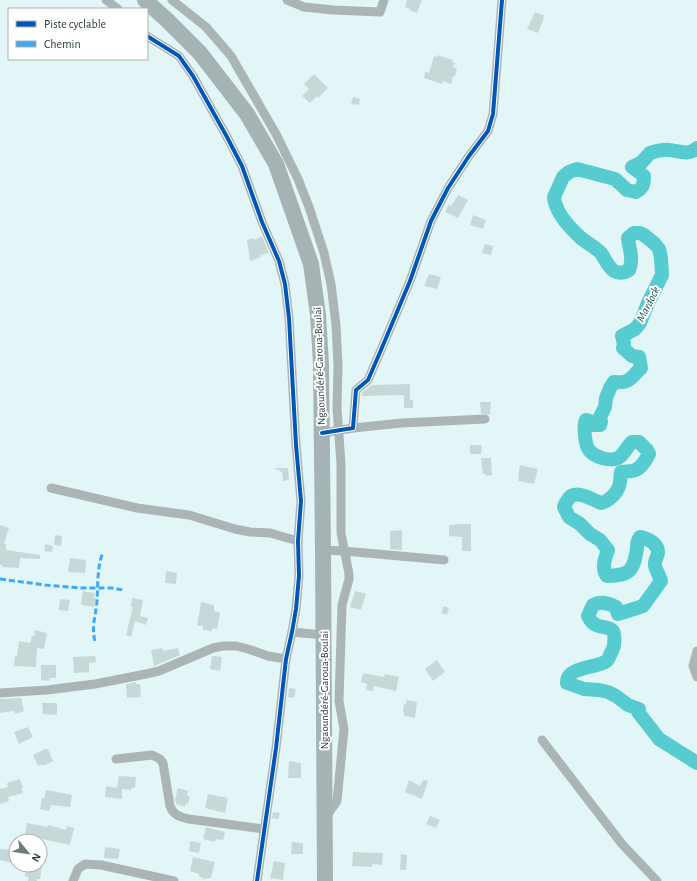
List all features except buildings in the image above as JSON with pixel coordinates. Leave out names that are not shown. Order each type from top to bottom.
[{"type":"highway","name":"Ngaoundéré-Garoua-Boulai","points":[[145,0],[200,53],[247,114],[276,164],[311,264],[318,315],[322,433],[325,881]]},
{"type":"street","points":[[106,0],[117,8]]},
{"type":"street","points":[[172,0],[206,27],[231,56],[276,134],[298,179],[309,207],[324,253],[331,284],[336,325],[338,365],[337,408],[341,464],[341,533],[349,579],[342,605],[340,641],[339,701],[344,729],[338,801],[324,819]]},
{"type":"street","points":[[287,0],[304,7],[380,12],[384,0]]},
{"type":"street","points":[[354,428],[356,390],[368,380],[413,274],[430,221],[448,188],[492,123],[502,0]]},
{"type":"street","points":[[148,37],[178,56],[193,76],[228,136],[242,166],[262,222],[279,261],[285,284],[289,318],[296,444],[301,501],[298,541],[299,576],[292,632],[286,659],[276,748],[257,881]]},
{"type":"street","points":[[322,433],[402,423],[485,419]]},
{"type":"street","points":[[51,488],[137,508],[190,515],[235,529],[250,532],[270,533],[298,541]]},
{"type":"street","points":[[323,550],[444,560]]},
{"type":"street","points":[[292,632],[323,635]]},
{"type":"street","points":[[0,693],[47,690],[95,684],[146,674],[160,671],[213,648],[223,646],[236,646],[268,656],[286,659]]},
{"type":"street","points":[[697,651],[693,666],[697,677]]},
{"type":"street","points":[[542,740],[622,844],[657,881]]},
{"type":"street","points":[[116,759],[152,755],[160,759],[163,763],[170,806],[172,812],[177,815],[189,819],[264,829]]},
{"type":"street","points":[[73,881],[78,869],[85,864],[102,865],[174,881]]},
{"type":"waterway","name":"Mardock","points":[[697,148],[691,152],[664,150],[650,153],[641,163],[632,167],[644,176],[643,186],[636,192],[627,190],[615,179],[577,169],[569,172],[563,177],[554,197],[557,208],[568,225],[581,238],[601,253],[608,265],[614,271],[622,273],[629,270],[631,258],[628,238],[634,233],[640,233],[655,244],[659,249],[662,275],[640,323],[635,329],[622,336],[624,344],[623,348],[632,356],[639,357],[641,368],[627,381],[614,382],[606,398],[605,407],[600,417],[600,425],[594,425],[592,422],[586,420],[585,423],[588,448],[591,453],[598,457],[607,459],[618,458],[632,442],[639,442],[649,454],[642,465],[634,471],[621,472],[618,489],[608,500],[601,503],[585,496],[576,495],[569,498],[564,507],[569,517],[600,540],[608,550],[604,566],[607,576],[621,575],[629,571],[634,563],[637,543],[640,537],[649,540],[657,547],[658,553],[655,566],[661,581],[643,606],[618,614],[616,607],[610,604],[601,603],[593,605],[588,616],[591,621],[598,626],[609,628],[613,631],[614,646],[607,661],[576,671],[571,674],[567,683],[584,689],[608,692],[628,705],[639,709],[637,709],[638,712],[659,739],[697,763]]},
{"type":"marked path","points":[[95,641],[94,626],[99,570],[103,552]]},
{"type":"marked path","points":[[0,579],[45,585],[81,588],[112,588],[123,590]]},
{"type":"cycle path","points":[[322,433],[353,428],[356,390],[368,380],[410,281],[431,221],[448,188],[488,131],[493,114],[502,0]]},
{"type":"cycle path","points":[[148,37],[179,56],[193,76],[227,137],[242,166],[262,222],[279,261],[285,284],[289,318],[296,445],[301,501],[298,541],[299,576],[296,609],[286,659],[276,748],[257,881]]}]
